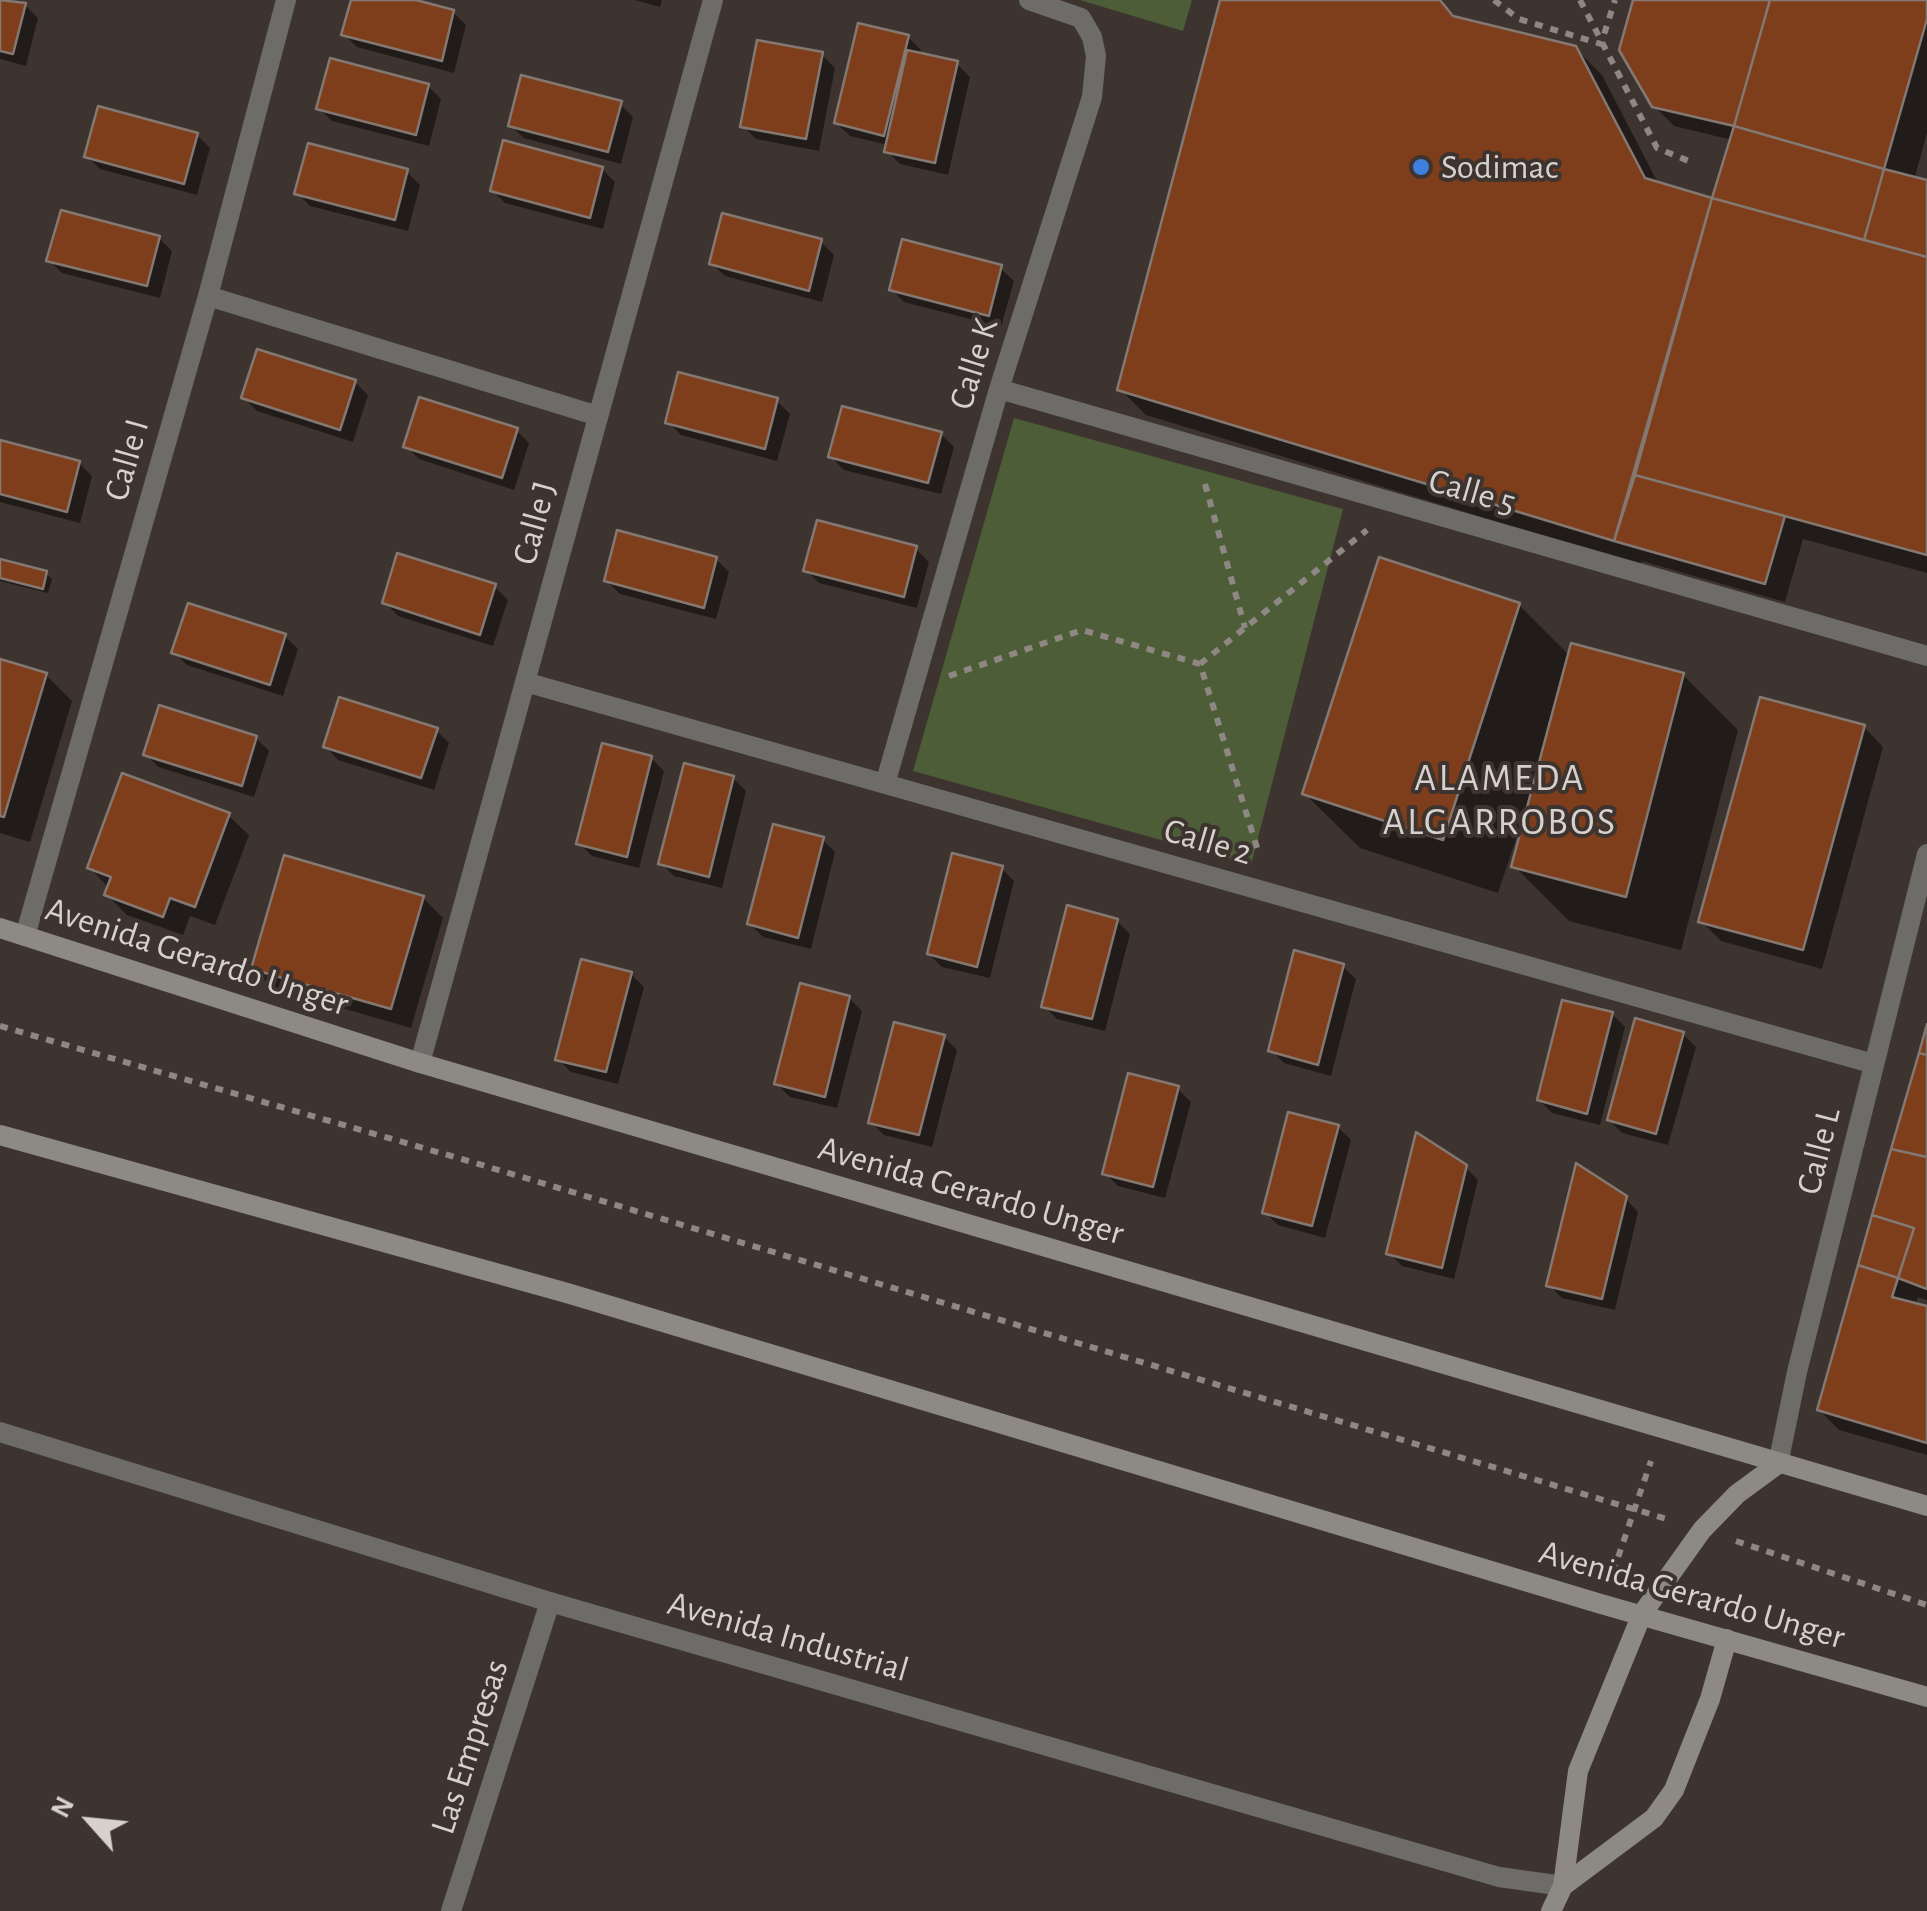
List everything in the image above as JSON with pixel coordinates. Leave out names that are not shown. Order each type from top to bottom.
[{"type":"main road","name":"Avenida Gerardo Unger","points":[[0,928],[420,1064],[1927,1506]]},
{"type":"main road","name":"Avenida Gerardo Unger","points":[[0,1135],[567,1293],[1601,1604],[1927,1696]]},
{"type":"main road","points":[[1551,1911],[1563,1886],[1578,1771],[1642,1614],[1702,1530],[1736,1494],[1778,1464]]},
{"type":"main road","points":[[1563,1886],[1654,1818],[1674,1790],[1710,1699],[1727,1639]]},
{"type":"street","name":"Calle I","points":[[25,936],[208,296],[286,0]]},
{"type":"street","name":"Calle J","points":[[420,1064],[713,0]]},
{"type":"street","name":"Calle K","points":[[886,784],[999,389],[1092,97],[1096,56],[1092,37],[1080,18],[1029,0]]},
{"type":"street","points":[[208,296],[598,416]]},
{"type":"street","name":"Calle 5","points":[[999,389],[1927,656]]},
{"type":"street","name":"Calle 2","points":[[525,682],[1874,1064]]},
{"type":"street","name":"Calle L","points":[[1778,1464],[1927,854]]},
{"type":"street","name":"Avenida Industrial","points":[[0,1432],[550,1602],[1500,1877],[1563,1886]]},
{"type":"street","name":"Las Empresas","points":[[451,1911],[550,1602]]},
{"type":"path","points":[[1494,0],[1519,19],[1601,44]]},
{"type":"path","points":[[1580,0],[1657,148],[1691,162]]},
{"type":"path","points":[[1601,44],[1615,0]]},
{"type":"path","points":[[1194,446],[1245,628]]},
{"type":"path","points":[[1200,664],[1399,504]]},
{"type":"path","points":[[914,688],[1082,630],[1200,664]]},
{"type":"path","points":[[1200,664],[1272,894]]},
{"type":"path","points":[[0,1026],[1635,1509],[1927,1605]]},
{"type":"path","points":[[1601,1604],[1662,1428]]},
{"type":"green space","points":[[1080,0],[1192,0],[1183,31]]},
{"type":"green space","points":[[1014,418],[1343,509],[1251,865],[913,771]]},
{"type":"building","points":[[0,0],[26,3],[13,54],[0,51]]},
{"type":"building","points":[[351,0],[416,0],[454,10],[442,61],[341,35]]},
{"type":"building","points":[[1220,0],[1440,0],[1453,16],[1576,46],[1645,178],[1712,198],[1614,541],[1117,390]]},
{"type":"building","points":[[1633,0],[1770,0],[1734,126],[1652,107],[1619,50]]},
{"type":"building","points":[[1770,0],[1927,0],[1927,19],[1884,169],[1734,126]]},
{"type":"building","points":[[858,23],[909,35],[884,136],[834,123]]},
{"type":"building","points":[[757,40],[823,52],[806,139],[740,127]]},
{"type":"building","points":[[907,50],[958,61],[935,163],[884,152]]},
{"type":"building","points":[[330,58],[429,84],[416,135],[316,109]]},
{"type":"building","points":[[521,75],[622,101],[608,152],[508,126]]},
{"type":"building","points":[[98,106],[198,133],[184,184],[84,157]]},
{"type":"building","points":[[1734,126],[1884,169],[1864,240],[1712,198]]},
{"type":"building","points":[[503,140],[603,167],[590,218],[490,191]]},
{"type":"building","points":[[308,143],[408,169],[395,220],[294,194]]},
{"type":"building","points":[[1884,169],[1927,180],[1927,257],[1864,240]]},
{"type":"building","points":[[1712,198],[1927,257],[1927,555],[1635,475]]},
{"type":"building","points":[[61,210],[160,236],[147,286],[46,261]]},
{"type":"building","points":[[722,213],[822,239],[809,291],[709,264]]},
{"type":"building","points":[[902,239],[1002,265],[989,316],[889,290]]},
{"type":"building","points":[[257,349],[356,380],[340,430],[241,398]]},
{"type":"building","points":[[678,372],[778,398],[765,449],[665,423]]},
{"type":"building","points":[[419,397],[518,428],[502,478],[403,447]]},
{"type":"building","points":[[842,406],[942,432],[928,483],[828,457]]},
{"type":"building","points":[[0,440],[80,461],[67,512],[0,494]]},
{"type":"building","points":[[1635,475],[1785,516],[1765,584],[1614,541]]},
{"type":"building","points":[[817,520],[917,546],[904,597],[803,571]]},
{"type":"building","points":[[617,530],[717,557],[704,608],[604,581]]},
{"type":"building","points":[[397,553],[496,584],[480,635],[382,603]]},
{"type":"building","points":[[1379,557],[1520,603],[1443,840],[1302,794]]},
{"type":"building","points":[[0,559],[47,571],[43,589],[0,578]]},
{"type":"building","points":[[188,603],[286,634],[270,685],[171,653]]},
{"type":"building","points":[[1571,643],[1684,673],[1626,897],[1511,867]]},
{"type":"building","points":[[0,659],[47,673],[4,817],[0,816]]},
{"type":"building","points":[[339,697],[438,728],[421,778],[323,747]]},
{"type":"building","points":[[1760,697],[1865,725],[1803,950],[1698,922]]},
{"type":"building","points":[[159,705],[257,736],[242,786],[143,755]]},
{"type":"building","points":[[602,743],[652,756],[627,857],[576,844]]},
{"type":"building","points":[[684,763],[734,776],[709,877],[658,864]]},
{"type":"building","points":[[122,773],[230,813],[195,907],[170,898],[163,917],[104,895],[111,877],[87,868]]},
{"type":"building","points":[[773,824],[824,837],[798,938],[747,924]]},
{"type":"building","points":[[952,853],[1003,866],[977,967],[927,954]]},
{"type":"building","points":[[284,855],[424,896],[391,1009],[251,969]]},
{"type":"building","points":[[1067,905],[1118,919],[1092,1019],[1041,1007]]},
{"type":"building","points":[[1294,950],[1344,964],[1318,1065],[1268,1051]]},
{"type":"building","points":[[581,959],[632,972],[606,1072],[555,1060]]},
{"type":"building","points":[[800,983],[850,996],[825,1097],[774,1084]]},
{"type":"building","points":[[1562,1000],[1613,1012],[1587,1114],[1537,1100]]},
{"type":"building","points":[[1635,1018],[1684,1032],[1656,1134],[1607,1120]]},
{"type":"building","points":[[894,1022],[945,1035],[919,1135],[868,1123]]},
{"type":"building","points":[[1927,1024],[1927,1055],[1919,1053]]},
{"type":"building","points":[[1919,1053],[1927,1055],[1927,1157],[1891,1149]]},
{"type":"building","points":[[1128,1073],[1179,1086],[1153,1187],[1102,1174]]},
{"type":"building","points":[[1288,1112],[1339,1125],[1312,1226],[1262,1213]]},
{"type":"building","points":[[1416,1132],[1467,1165],[1442,1268],[1386,1254]]},
{"type":"building","points":[[1891,1149],[1927,1157],[1927,1289],[1898,1278],[1914,1228],[1872,1215]]},
{"type":"building","points":[[1576,1163],[1627,1196],[1602,1299],[1546,1286]]},
{"type":"building","points":[[1872,1215],[1914,1228],[1898,1278],[1858,1265]]},
{"type":"building","points":[[1858,1265],[1898,1278],[1892,1297],[1927,1306],[1927,1443],[1817,1410]]},
{"type":"place","name":"Sodimac","points":[[1421,167]]},
{"type":"district","name":"ALAMEDA ALGARROBOS","points":[[1500,801]]}]
